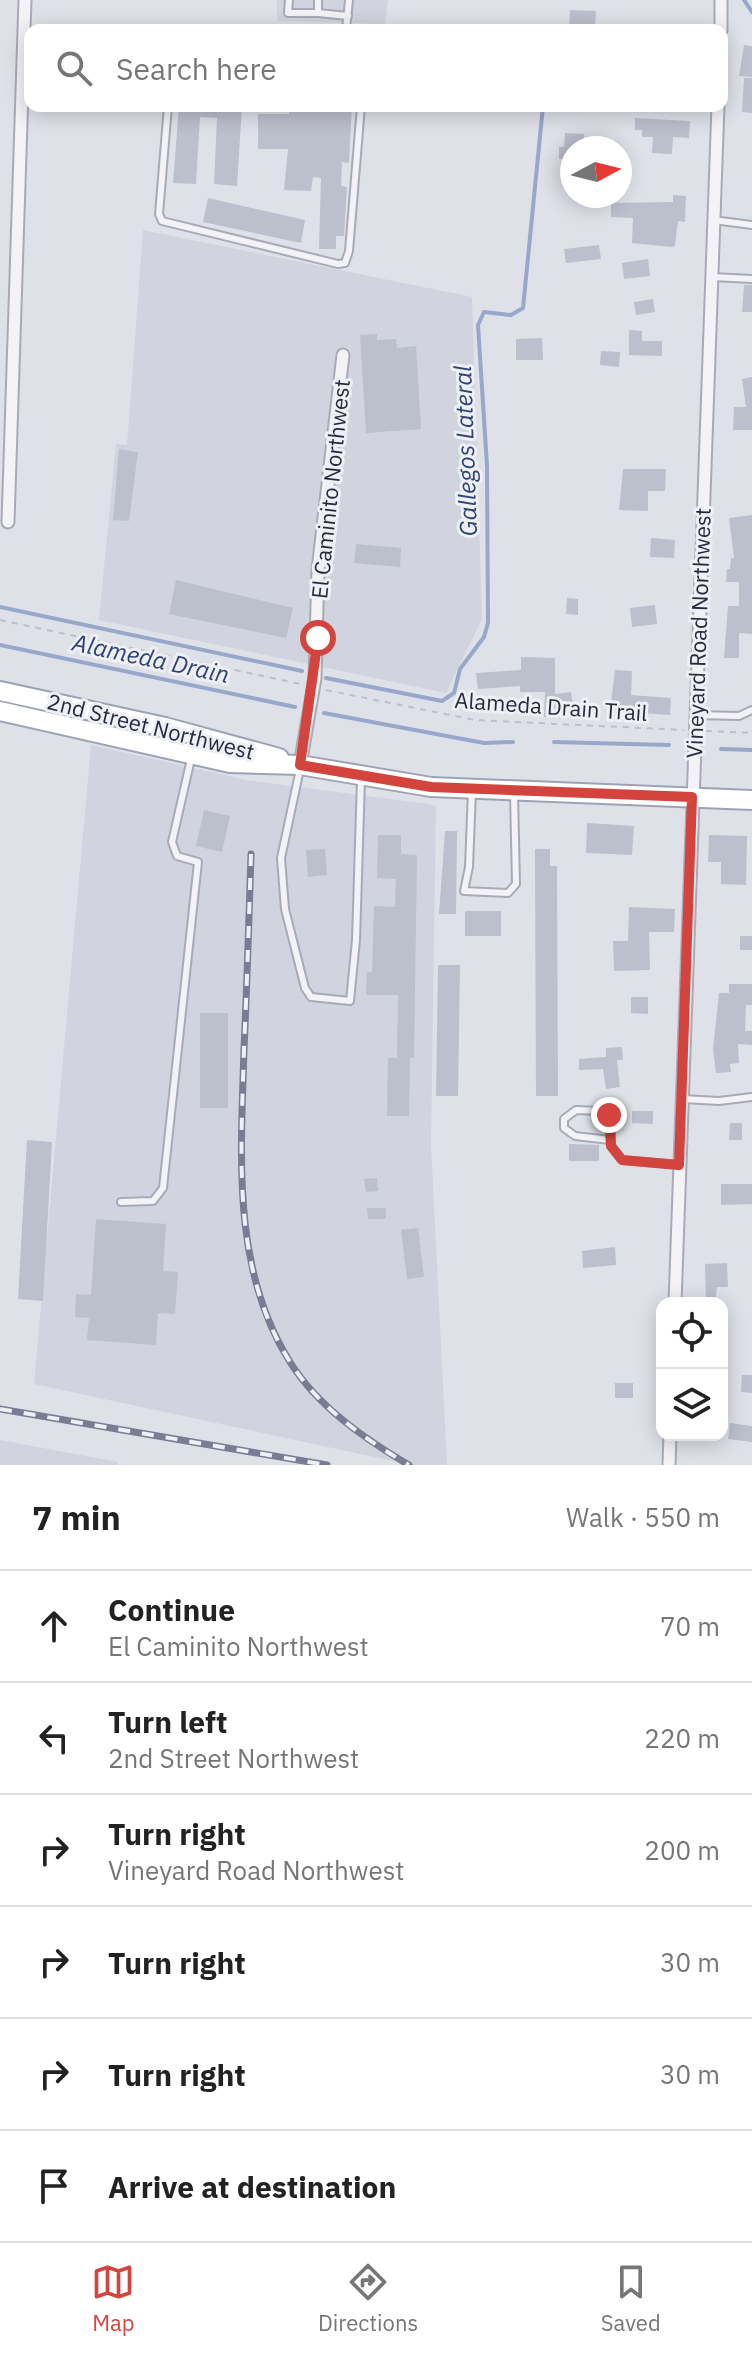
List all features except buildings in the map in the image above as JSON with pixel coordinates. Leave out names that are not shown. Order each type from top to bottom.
[{"type":"main road","name":"2nd Street Northwest","points":[[0,691],[196,735],[300,765],[361,776],[472,790],[752,800]]},
{"type":"main road","name":"2nd Street Northwest","points":[[0,711],[230,763],[300,765]]},
{"type":"street","points":[[24,24],[25,0]]},
{"type":"street","points":[[721,0],[721,24]]},
{"type":"street","points":[[8,522],[24,31]]},
{"type":"street","name":"Vineyard Road Northwest","points":[[675,1297],[718,112]]},
{"type":"street","name":"El Caminito Northwest","points":[[300,765],[315,678],[318,570],[343,355]]},
{"type":"street","points":[[669,1465],[670,1441]]},
{"type":"lane","points":[[289,0],[288,13],[348,16]]},
{"type":"lane","points":[[318,0],[318,13]]},
{"type":"lane","points":[[348,24],[349,0]]},
{"type":"lane","points":[[168,112],[159,214],[162,221],[338,264],[345,263],[349,251],[361,112]]},
{"type":"lane","points":[[713,220],[752,225]]},
{"type":"lane","points":[[711,277],[752,279]]},
{"type":"lane","points":[[695,715],[739,716],[752,710]]},
{"type":"lane","points":[[121,1202],[153,1201],[163,1188],[198,862],[177,856],[172,842],[196,735]]},
{"type":"lane","points":[[300,765],[281,858],[285,909],[305,988],[311,997],[350,1001],[356,940],[361,776]]},
{"type":"lane","points":[[472,790],[464,891],[473,893],[508,893],[516,884],[514,792]]},
{"type":"lane","points":[[682,1099],[752,1097]]},
{"type":"lane","points":[[610,1140],[570,1135],[564,1128],[564,1119],[576,1110],[602,1111],[611,1117],[610,1140],[622,1160],[679,1165]]},
{"type":"path","points":[[0,620],[306,685]]},
{"type":"path","name":"Alameda Drain Trail","points":[[322,689],[475,720],[685,730]]},
{"type":"path","points":[[705,731],[752,733]]},
{"type":"shaded area","points":[[277,0],[388,0],[385,24],[277,21]]},
{"type":"shaded area","points":[[143,230],[472,297],[482,619],[446,693],[99,620],[116,444],[127,445]]},
{"type":"shaded area","points":[[91,745],[247,780],[436,805],[431,1146],[447,1465],[412,1465],[34,1384]]},
{"type":"shaded area","points":[[0,1440],[118,1462],[118,1465],[0,1465]]},
{"type":"waterway","points":[[744,0],[752,12]]},
{"type":"waterway","name":"Gallegos Lateral","points":[[326,678],[442,701],[454,693],[460,669],[484,637],[488,623],[487,466],[478,325],[484,312],[511,315],[523,308],[542,112]]},
{"type":"waterway","name":"Gallegos Lateral","points":[[0,607],[302,671]]},
{"type":"waterway","name":"Alameda Drain","points":[[0,645],[295,707]]},
{"type":"waterway","name":"Alameda Drain","points":[[324,713],[484,743],[513,742]]},
{"type":"waterway","name":"Alameda Drain","points":[[554,742],[669,745]]},
{"type":"waterway","name":"Alameda Drain","points":[[721,749],[752,750]]},
{"type":"railway","points":[[251,854],[242,1170],[249,1250],[258,1288],[271,1326],[301,1378],[328,1408],[359,1433],[409,1465]]},
{"type":"railway","points":[[0,1409],[327,1465]]},
{"type":"route","points":[[318,638],[300,765],[431,787],[692,797],[679,1165],[622,1160],[611,1146],[609,1115]]}]
